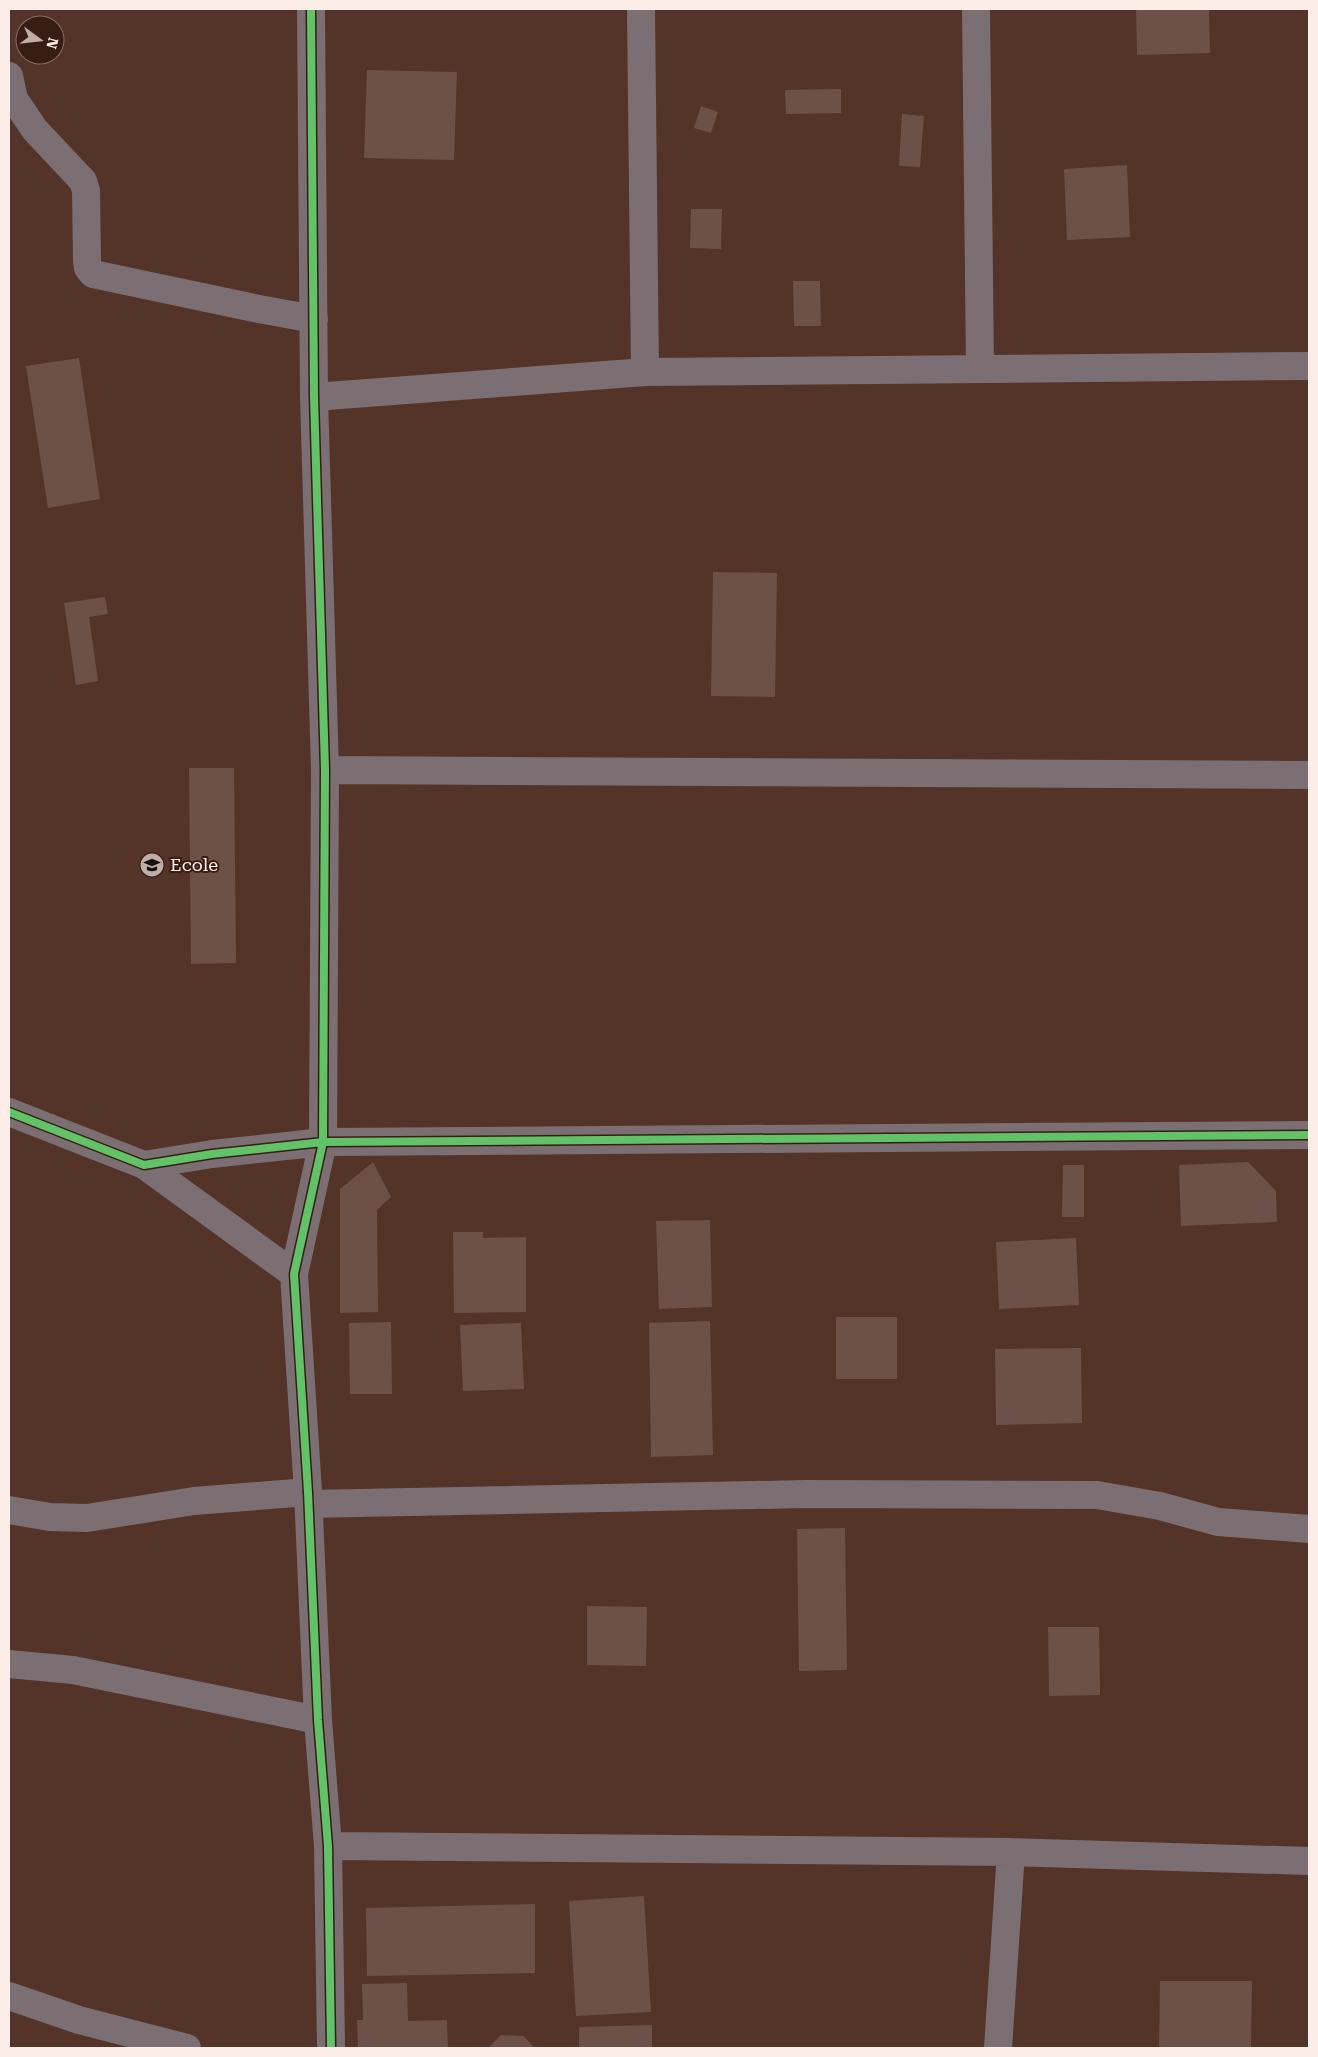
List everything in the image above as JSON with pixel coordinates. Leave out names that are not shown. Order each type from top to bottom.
[{"type":"street","points":[[311,9],[314,397],[325,770],[323,1142],[294,1274],[308,1498],[318,1720],[328,1846],[331,2048]]},
{"type":"street","points":[[641,9],[646,372]]},
{"type":"street","points":[[976,9],[980,368]]},
{"type":"street","points":[[9,76],[14,99],[35,130],[83,181],[86,192],[87,262],[88,268],[93,274],[314,319]]},
{"type":"street","points":[[314,397],[646,372],[1309,366]]},
{"type":"street","points":[[325,770],[1309,775]]},
{"type":"street","points":[[9,1112],[144,1165],[294,1274]]},
{"type":"street","points":[[144,1165],[212,1154],[323,1142],[1309,1135]]},
{"type":"street","points":[[9,1510],[50,1517],[86,1518],[194,1501],[308,1498],[806,1494],[1097,1495],[1160,1506],[1218,1522],[1309,1529]]},
{"type":"street","points":[[9,1664],[73,1670],[318,1720]]},
{"type":"street","points":[[328,1846],[1010,1852],[1309,1861]]},
{"type":"street","points":[[998,2048],[1010,1852]]},
{"type":"street","points":[[9,1996],[79,2020],[186,2048]]},
{"type":"building","points":[[1136,9],[1209,9],[1210,53],[1137,55]]},
{"type":"building","points":[[367,70],[457,72],[454,160],[364,158]]},
{"type":"building","points":[[841,89],[841,113],[786,114],[785,90]]},
{"type":"building","points":[[701,106],[718,112],[711,133],[694,128]]},
{"type":"building","points":[[902,114],[924,116],[920,167],[899,166]]},
{"type":"building","points":[[1127,165],[1130,237],[1067,240],[1064,169]]},
{"type":"building","points":[[691,209],[722,209],[721,249],[690,248]]},
{"type":"building","points":[[793,281],[820,281],[821,326],[794,326]]},
{"type":"building","points":[[79,358],[100,499],[48,508],[26,366]]},
{"type":"building","points":[[713,572],[777,573],[775,697],[711,696]]},
{"type":"building","points":[[105,597],[108,614],[89,617],[98,681],[76,685],[64,603]]},
{"type":"building","points":[[189,768],[234,768],[236,963],[191,964]]},
{"type":"building","points":[[373,1162],[391,1197],[377,1210],[378,1312],[340,1313],[340,1189]]},
{"type":"building","points":[[1248,1162],[1276,1191],[1277,1222],[1181,1226],[1179,1165]]},
{"type":"building","points":[[1063,1165],[1084,1165],[1084,1217],[1062,1217]]},
{"type":"building","points":[[710,1220],[712,1307],[659,1309],[656,1221]]},
{"type":"building","points":[[453,1232],[483,1232],[483,1238],[526,1237],[526,1312],[454,1313]]},
{"type":"building","points":[[1076,1238],[1079,1305],[999,1309],[996,1242]]},
{"type":"building","points":[[836,1317],[897,1317],[897,1379],[836,1379]]},
{"type":"building","points":[[710,1321],[713,1455],[651,1457],[649,1323]]},
{"type":"building","points":[[391,1322],[392,1394],[350,1394],[349,1323]]},
{"type":"building","points":[[521,1323],[524,1389],[463,1391],[460,1325]]},
{"type":"building","points":[[1081,1348],[1082,1423],[996,1425],[995,1349]]},
{"type":"building","points":[[845,1528],[847,1670],[799,1671],[797,1529]]},
{"type":"building","points":[[587,1606],[647,1607],[646,1666],[587,1665]]},
{"type":"building","points":[[1048,1627],[1099,1627],[1100,1695],[1049,1696]]},
{"type":"building","points":[[644,1896],[651,2012],[576,2016],[569,1901]]},
{"type":"building","points":[[535,1904],[535,1973],[367,1976],[366,1908]]},
{"type":"building","points":[[1160,1981],[1252,1981],[1251,2048],[1159,2048]]},
{"type":"building","points":[[407,1983],[408,2021],[447,2020],[448,2048],[358,2048],[357,2020],[363,2020],[362,1984]]},
{"type":"building","points":[[652,2025],[652,2048],[579,2048],[579,2027]]},
{"type":"building","points":[[501,2035],[524,2036],[534,2048],[488,2048]]},
{"type":"cycle path","points":[[311,9],[314,397],[325,770],[323,1142],[294,1274],[308,1492],[318,1720],[328,1846],[331,2048]]},
{"type":"cycle path","points":[[9,1112],[144,1165],[212,1154],[323,1142],[1309,1135]]},
{"type":"place","name":"Ecole","points":[[152,865]]}]
